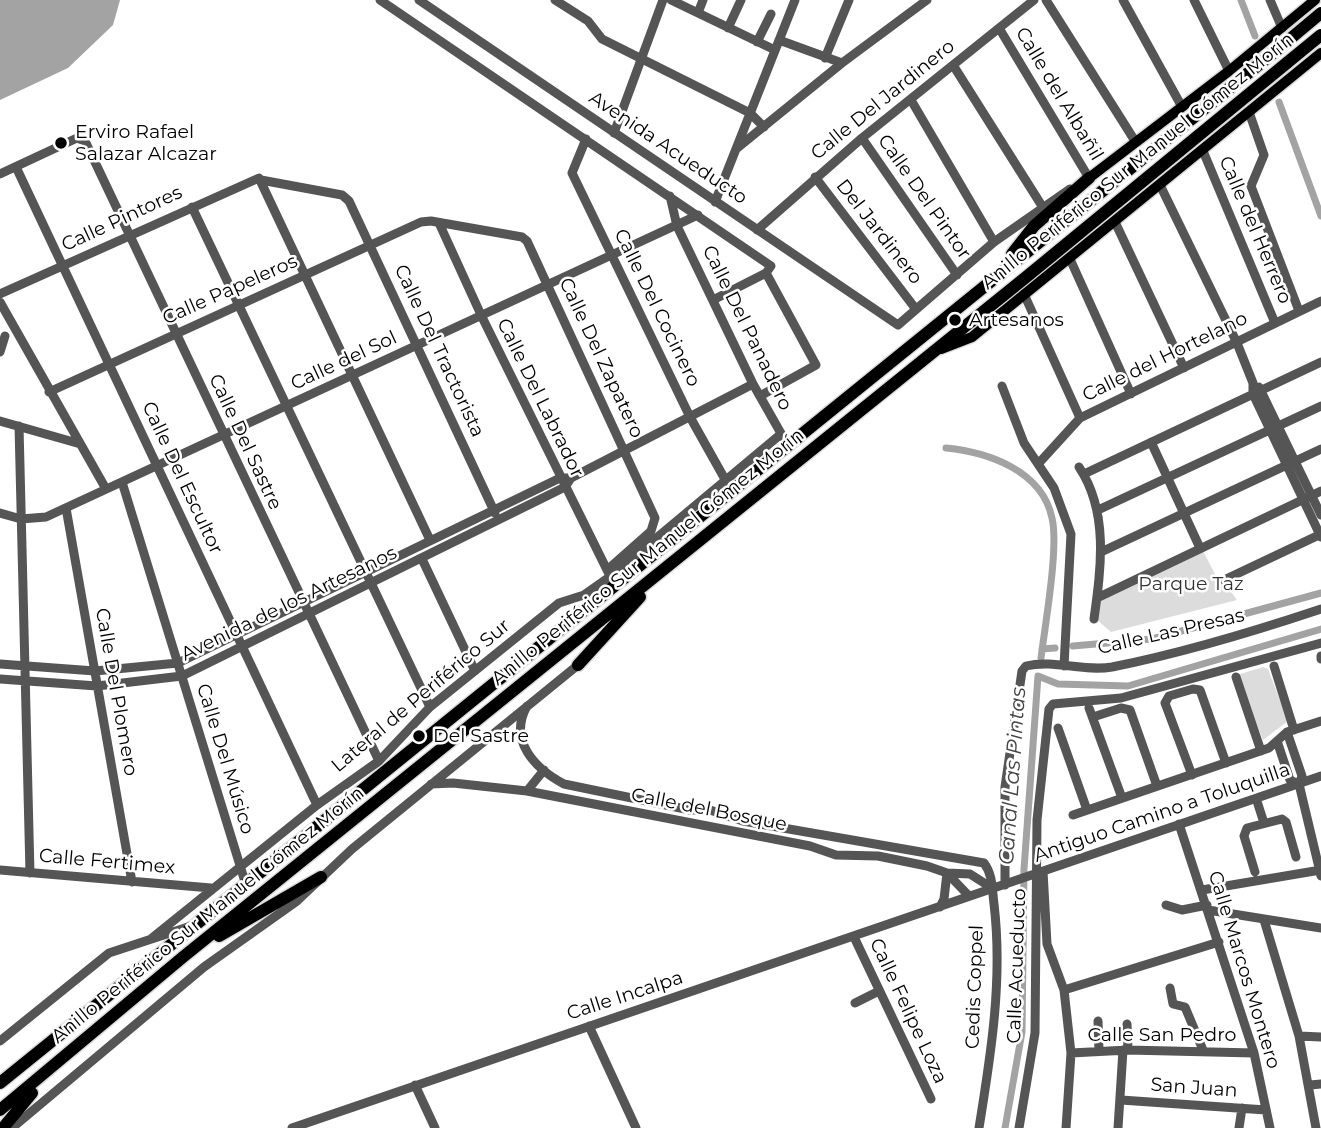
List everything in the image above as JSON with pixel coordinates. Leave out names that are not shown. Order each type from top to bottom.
[{"type":"highway","name":"Anillo Periférico Sur Manuel Gómez Morín","points":[[0,1083],[246,886],[611,577],[784,439],[919,337],[1321,13]]},
{"type":"highway","name":"Anillo Periférico Sur Manuel Gómez Morín","points":[[0,1110],[183,957],[671,563],[1292,67],[1321,35]]},
{"type":"highway","points":[[998,272],[1034,226],[1089,178]]},
{"type":"highway","points":[[578,665],[671,563]]},
{"type":"highway","points":[[183,957],[321,877]]},
{"type":"highway","points":[[4,1128],[21,1103],[72,1050]]},
{"type":"main road","points":[[1089,178],[1229,71],[1314,0],[1321,25]]},
{"type":"main road","points":[[935,351],[972,337],[1249,112],[1304,58],[1305,42],[1296,29],[1282,28]]},
{"type":"main road","points":[[1292,67],[1321,53]]},
{"type":"street","name":"Avenida Acueducto","points":[[380,0],[698,215],[769,270]]},
{"type":"street","name":"Avenida Acueducto","points":[[419,0],[898,325],[915,307]]},
{"type":"street","points":[[555,0],[588,21],[602,39],[750,113],[764,127]]},
{"type":"street","points":[[614,133],[639,59],[663,0]]},
{"type":"street","points":[[671,0],[775,50]]},
{"type":"street","points":[[698,13],[703,0]]},
{"type":"street","points":[[728,28],[741,0]]},
{"type":"street","points":[[715,202],[795,0]]},
{"type":"street","points":[[825,58],[849,0]]},
{"type":"street","points":[[736,149],[842,63],[928,0]]},
{"type":"street","name":"Calle Del Jardinero","points":[[757,230],[815,177],[1034,0]]},
{"type":"street","points":[[1046,0],[1135,141]]},
{"type":"street","points":[[1122,0],[1182,107]]},
{"type":"street","points":[[1194,0],[1229,71]]},
{"type":"street","points":[[1270,0],[1282,28]]},
{"type":"street","points":[[757,42],[771,14]]},
{"type":"street","name":"Calle del Albañil","points":[[999,28],[1089,178]]},
{"type":"street","points":[[779,40],[842,63]]},
{"type":"street","points":[[953,65],[1042,206]]},
{"type":"street","points":[[911,100],[994,242]]},
{"type":"street","points":[[1249,112],[1264,155],[1251,186],[1299,311]]},
{"type":"street","name":"Calle Del Sastre","points":[[16,167],[82,138],[379,761]]},
{"type":"street","name":"Calle Del Pintor","points":[[862,138],[957,275]]},
{"type":"street","name":"Calle Del Cocinero","points":[[586,139],[572,173],[690,417],[727,484]]},
{"type":"street","name":"Calle del Herrero","points":[[1203,150],[1275,323]]},
{"type":"street","points":[[0,174],[16,167]]},
{"type":"street","name":"Calle Del Escultor","points":[[16,167],[317,805]]},
{"type":"street","name":"Del Jardinero","points":[[815,177],[915,307]]},
{"type":"street","points":[[915,307],[1042,206],[1089,178]]},
{"type":"street","points":[[260,179],[430,540]]},
{"type":"street","name":"Calle Pintores","points":[[0,294],[191,207],[260,179]]},
{"type":"street","name":"Calle Del Tractorista","points":[[260,179],[346,197],[499,521]]},
{"type":"street","points":[[1160,185],[1275,428],[1321,515]]},
{"type":"street","name":"Calle Del Panadero","points":[[670,197],[677,226],[753,384],[765,394],[784,439]]},
{"type":"street","points":[[191,207],[430,707]]},
{"type":"street","name":"Calle del Sol","points":[[1,514],[21,519],[36,519],[66,508],[613,257],[698,215]]},
{"type":"street","name":"Calle Papeleros","points":[[48,392],[426,220]]},
{"type":"street","name":"Calle Del Zapatero","points":[[426,220],[525,238],[655,517],[652,531],[611,577]]},
{"type":"street","points":[[1115,222],[1184,368]]},
{"type":"street","name":"Calle Del Labrador","points":[[439,223],[482,317],[611,577]]},
{"type":"street","points":[[1070,259],[1131,394]]},
{"type":"street","points":[[713,300],[769,270],[817,365],[765,394]]},
{"type":"street","points":[[1024,294],[1080,418]]},
{"type":"street","name":"Calle del Hortelano","points":[[1039,463],[1080,418],[1321,301]]},
{"type":"street","points":[[0,302],[48,392],[106,489]]},
{"type":"street","points":[[0,352],[2,336],[14,330]]},
{"type":"street","points":[[1094,619],[1101,552],[1097,510],[1082,471],[1151,442],[1256,389],[1321,362]]},
{"type":"street","name":"Avenida de los Artesanos","points":[[0,679],[97,686],[182,676],[499,521],[571,478],[753,384]]},
{"type":"street","points":[[1002,386],[1024,443],[1054,488],[1071,534],[1064,666]]},
{"type":"street","points":[[1097,510],[1321,406]]},
{"type":"street","points":[[0,421],[78,443]]},
{"type":"street","points":[[19,426],[30,873]]},
{"type":"street","points":[[1151,442],[1200,548]]},
{"type":"street","points":[[1101,552],[1321,449]]},
{"type":"street","name":"Calle Del Músico","points":[[122,482],[246,886]]},
{"type":"street","name":"Avenida de los Artesanos","points":[[0,664],[95,671],[178,663],[494,510],[563,483]]},
{"type":"street","points":[[1224,580],[1321,535],[1312,496]]},
{"type":"street","points":[[1097,598],[1312,496]]},
{"type":"street","name":"Calle Del Plomero","points":[[66,508],[132,882]]},
{"type":"street","points":[[422,559],[475,671]]},
{"type":"street","name":"Lateral de Periférico Sur","points":[[152,938],[317,805],[379,761],[430,707],[559,603],[584,595],[611,577]]},
{"type":"street","name":"Calle Las Presas","points":[[1026,666],[1064,666],[1077,669],[1110,667],[1229,639],[1321,609]]},
{"type":"street","name":"Calle Acueducto","points":[[1019,1128],[1035,1032],[1037,820],[1049,709],[1053,704],[1121,698],[1321,643]]},
{"type":"street","points":[[12,1128],[204,967],[297,901],[321,877],[430,784],[578,665]]},
{"type":"street","name":"Calle Acueducto","points":[[1010,884],[1005,787],[1022,671],[1026,666]]},
{"type":"street","points":[[1202,890],[1321,872],[1299,784],[1302,776],[1274,666]]},
{"type":"street","points":[[1236,677],[1261,751]]},
{"type":"street","points":[[1192,775],[1166,699],[1193,689],[1200,690],[1226,763]]},
{"type":"street","name":"Calle del Bosque","points":[[527,706],[520,719],[521,742],[544,770],[565,784],[637,800],[710,810],[743,821],[970,858]]},
{"type":"street","points":[[1122,798],[1091,713],[1129,709],[1157,786]]},
{"type":"street","points":[[1073,815],[1261,751],[1291,731],[1321,721]]},
{"type":"street","points":[[1058,728],[1087,810]]},
{"type":"street","points":[[1278,741],[1290,780],[1299,784]]},
{"type":"street","points":[[527,791],[544,770]]},
{"type":"street","name":"Antiguo Camino a Toluquilla","points":[[1010,884],[1321,776]]},
{"type":"street","name":"Calle del Bosque","points":[[430,784],[453,783],[527,791],[810,846],[836,855],[902,860],[947,873],[970,874],[992,888]]},
{"type":"street","points":[[1256,798],[1264,823]]},
{"type":"street","points":[[1255,872],[1244,832],[1264,823],[1278,819],[1286,822],[1296,857]]},
{"type":"street","name":"Calle Marcos Montero","points":[[1179,824],[1254,1053],[1270,1128]]},
{"type":"street","points":[[947,873],[970,858],[985,863],[992,888],[1010,884]]},
{"type":"street","name":"Calle Fertimex","points":[[0,870],[211,888]]},
{"type":"street","points":[[947,873],[969,896]]},
{"type":"street","points":[[940,907],[944,899],[947,873]]},
{"type":"street","points":[[1036,874],[1047,944],[1064,990],[1071,1053],[1066,1128]]},
{"type":"street","name":"Calle Incalpa","points":[[292,1128],[992,888]]},
{"type":"street","name":"Cedis Coppel","points":[[979,1128],[995,1032],[997,932],[992,888]]},
{"type":"street","points":[[1166,905],[1182,910],[1208,907],[1264,920],[1321,928]]},
{"type":"street","points":[[1264,920],[1299,1035],[1316,1128]]},
{"type":"street","points":[[0,1041],[109,953],[196,925]]},
{"type":"street","name":"Calle Felipe Loza","points":[[854,937],[931,1099]]},
{"type":"street","points":[[1064,990],[1219,942]]},
{"type":"street","points":[[1170,988],[1173,1003],[1185,1007],[1203,1050]]},
{"type":"street","points":[[855,1003],[879,991]]},
{"type":"street","points":[[1098,1021],[1099,1051]]},
{"type":"street","points":[[1118,1128],[1127,1024]]},
{"type":"street","points":[[589,1026],[636,1128]]},
{"type":"street","points":[[1299,1035],[1321,1037]]},
{"type":"street","name":"Calle San Pedro","points":[[1071,1053],[1203,1050],[1254,1053]]},
{"type":"street","points":[[1310,1085],[1321,1084]]},
{"type":"street","points":[[415,1086],[435,1128]]},
{"type":"street","name":"San Juan","points":[[1121,1100],[1266,1110]]},
{"type":"street","points":[[1240,1128],[1242,1108]]},
{"type":"green space","name":"Parque Taz","points":[[1202,549],[1217,578],[1224,582],[1237,600],[1111,632],[1096,619],[1099,598]]},
{"type":"green space","points":[[1263,667],[1268,669],[1288,721],[1263,740],[1237,675]]},
{"type":"shaded area","points":[[0,0],[120,0],[113,25],[68,68],[0,100]]},
{"type":"waterway","points":[[1241,0],[1255,36]]},
{"type":"waterway","points":[[1279,102],[1321,216]]},
{"type":"waterway","points":[[946,448],[978,454],[1011,466],[1037,487],[1046,501],[1052,518],[1054,547],[1041,658]]},
{"type":"waterway","points":[[1073,646],[1152,639],[1321,593]]},
{"type":"waterway","name":"Canal Las Pintas","points":[[1005,1128],[1022,1032],[1024,869],[1038,676],[1058,684],[1128,686],[1321,629]]},
{"type":"waterway","points":[[1042,649],[1055,648]]},
{"type":"place","name":"Erviro Rafael Salazar Alcazar","points":[[61,143]]},
{"type":"place","name":"Artesanos","points":[[955,320]]},
{"type":"place","name":"Del Sastre","points":[[419,736]]}]
